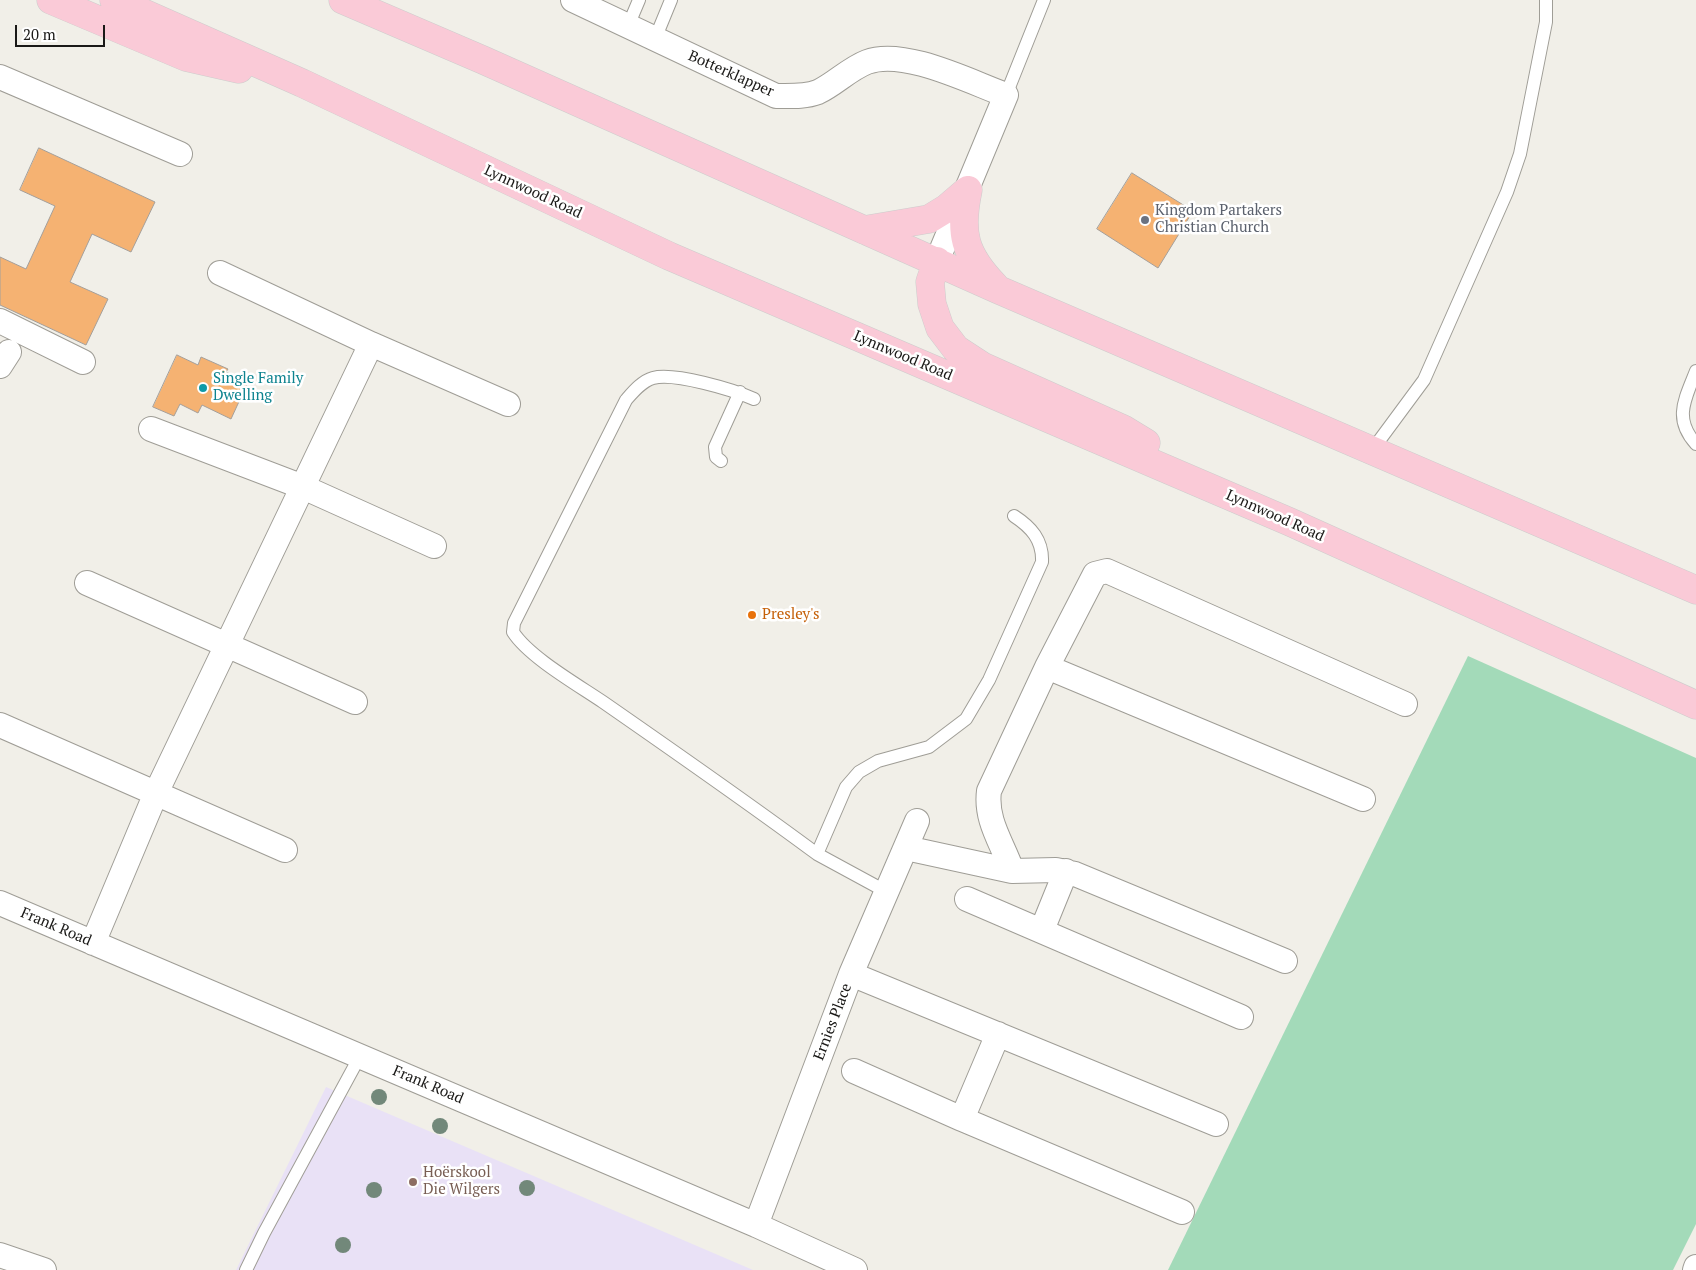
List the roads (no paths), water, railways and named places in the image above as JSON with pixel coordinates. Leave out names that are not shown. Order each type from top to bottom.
[{"type":"main road","points":[[51,0],[186,57],[302,83]]},
{"type":"main road","name":"Lynnwood Road","points":[[114,0],[302,83],[669,256],[1290,522],[1696,705]]},
{"type":"main road","points":[[343,0],[999,290],[1373,449],[1696,590]]},
{"type":"main road","points":[[864,230],[929,219],[947,208],[968,190]]},
{"type":"main road","points":[[968,190],[963,214],[964,233],[969,250],[977,267],[999,290]]},
{"type":"main road","points":[[937,261],[930,282],[932,304],[940,328],[956,349],[982,366],[1122,429],[1290,522]]},
{"type":"street","name":"Botterklapper","points":[[573,0],[776,96],[802,96],[818,92],[866,62],[883,58],[933,68],[1006,95]]},
{"type":"street","points":[[0,77],[180,154]]},
{"type":"street","points":[[937,261],[1006,95]]},
{"type":"street","points":[[220,273],[371,344],[508,404]]},
{"type":"street","points":[[0,322],[83,362]]},
{"type":"street","points":[[94,943],[156,793],[371,344]]},
{"type":"street","points":[[151,428],[303,487],[434,546]]},
{"type":"street","points":[[1012,871],[1006,852],[990,822],[987,804],[989,791],[1046,666],[1095,574],[1107,571],[1405,704]]},
{"type":"street","points":[[87,583],[355,702]]},
{"type":"street","points":[[1046,666],[1363,799]]},
{"type":"street","points":[[0,725],[285,850]]},
{"type":"street","name":"Ernies Place","points":[[756,1225],[852,974],[917,821]]},
{"type":"street","points":[[906,848],[1012,871],[1066,871],[1285,961]]},
{"type":"street","points":[[1042,930],[1066,871]]},
{"type":"street","points":[[967,899],[1241,1017]]},
{"type":"street","name":"Frank Road","points":[[0,903],[756,1225],[855,1270]]},
{"type":"street","points":[[852,974],[1216,1124]]},
{"type":"street","points":[[962,1119],[998,1034]]},
{"type":"street","points":[[854,1072],[1182,1212]]},
{"type":"street","points":[[0,1255],[44,1270]]},
{"type":"lane","points":[[628,26],[639,0]]},
{"type":"lane","points":[[655,39],[671,0]]},
{"type":"lane","points":[[1006,95],[1044,0]]},
{"type":"lane","points":[[1373,449],[1424,380],[1507,192],[1520,154],[1546,22],[1546,0]]},
{"type":"lane","points":[[1696,371],[1682,408],[1684,426],[1696,444]]},
{"type":"lane","points":[[754,400],[740,392],[667,376],[651,378],[640,385],[626,400],[514,623],[513,632],[524,644],[560,672],[721,783],[817,854],[888,892]]},
{"type":"lane","points":[[721,461],[716,457],[715,447],[740,392]]},
{"type":"lane","points":[[817,854],[846,787],[859,772],[878,761],[929,747],[949,733],[966,719],[989,680],[1042,562],[1042,553],[1036,534],[1014,516]]},
{"type":"lane","points":[[246,1270],[264,1233],[360,1056]]},
{"type":"place","name":"Kingdom Partakers Christian Church","points":[[1145,220]]},
{"type":"place","name":"Single Family Dwelling","points":[[203,388]]},
{"type":"place","name":"Presley's","points":[[752,615]]},
{"type":"place","name":"Hoërskool Die Wilgers","points":[[413,1182]]}]
